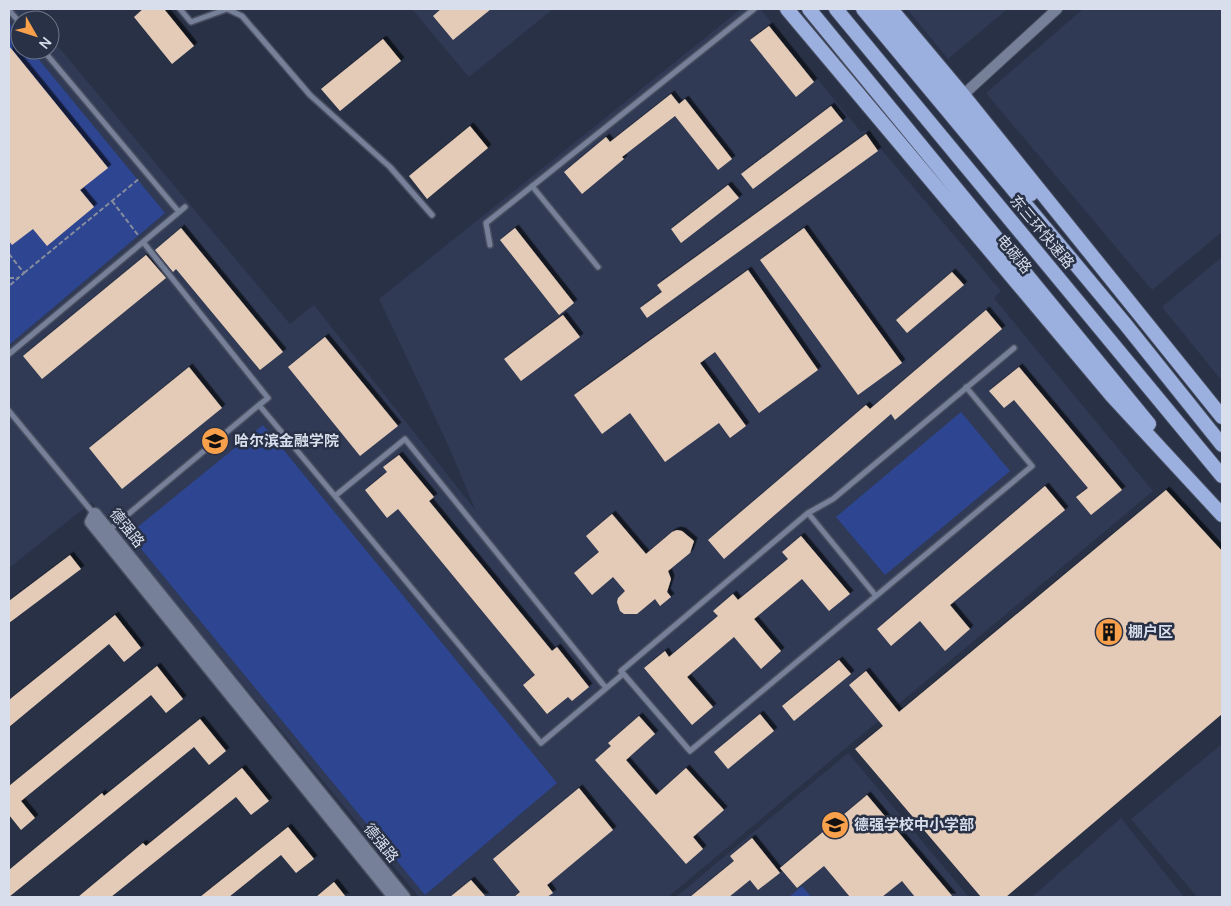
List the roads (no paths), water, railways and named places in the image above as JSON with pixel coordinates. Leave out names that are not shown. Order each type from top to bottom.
[{"type":"highway","name":"电碳路","points":[[787,9],[1112,396],[1222,515]]},
{"type":"highway","points":[[809,9],[1222,511]]},
{"type":"highway","name":"东三环快速路","points":[[836,9],[1222,476]]},
{"type":"highway","name":"东三环快速路","points":[[863,9],[1126,325],[1222,445]]},
{"type":"highway","points":[[878,9],[1101,277],[1153,330]]},
{"type":"highway","points":[[891,9],[963,95],[1222,417]]},
{"type":"street","points":[[963,95],[1057,9]]},
{"type":"street","name":"德强路","points":[[394,897],[91,522],[95,514],[404,897]]},
{"type":"lane","points":[[180,9],[191,22],[227,9],[242,16],[310,95],[390,167],[432,215]]},
{"type":"lane","points":[[490,245],[486,223],[754,9]]},
{"type":"lane","points":[[50,60],[179,212]]},
{"type":"lane","points":[[532,186],[598,267]]},
{"type":"lane","points":[[9,354],[185,207]]},
{"type":"lane","points":[[108,531],[268,398],[143,242]]},
{"type":"lane","points":[[966,387],[1032,466],[690,751],[620,671],[808,513],[833,499],[966,387],[1014,348]]},
{"type":"lane","points":[[260,405],[541,743],[623,674]]},
{"type":"lane","points":[[9,411],[95,514]]},
{"type":"lane","points":[[335,496],[405,439],[606,688]]},
{"type":"lane","points":[[808,513],[876,596]]},
{"type":"place","name":"哈尔滨金融学院","points":[[215,441]]},
{"type":"place","name":"棚户区","points":[[1109,632]]},
{"type":"place","name":"德强学校中小学部","points":[[835,825]]}]
